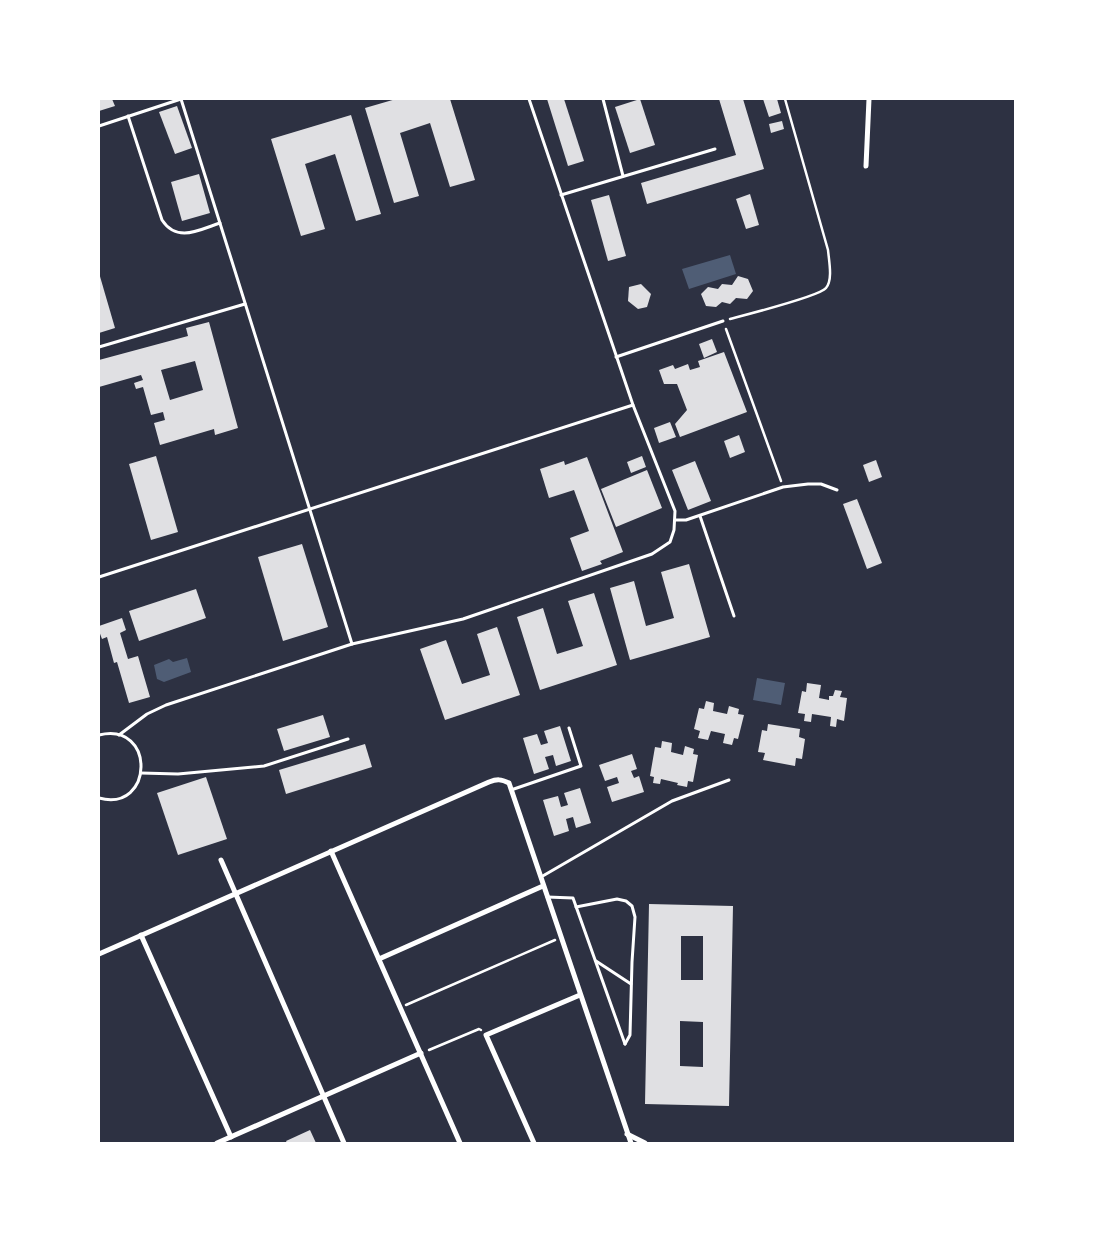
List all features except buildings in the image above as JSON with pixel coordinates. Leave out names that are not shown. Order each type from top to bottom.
[{"type":"street","points":[[866,166],[869,99]]},
{"type":"street","points":[[99,954],[498,779],[509,784],[631,1143]]},
{"type":"street","points":[[331,851],[460,1143]]},
{"type":"street","points":[[221,860],[344,1143]]},
{"type":"street","points":[[379,959],[543,886]]},
{"type":"street","points":[[141,935],[231,1137]]},
{"type":"street","points":[[534,1143],[486,1035],[580,995]]},
{"type":"street","points":[[217,1143],[421,1054]]},
{"type":"street","points":[[628,1134],[645,1143]]},
{"type":"lane","points":[[99,126],[181,99],[352,644]]},
{"type":"lane","points":[[119,735],[147,714],[166,706],[352,644],[463,619],[652,554],[670,542],[674,530],[675,511],[633,405],[529,99]]},
{"type":"lane","points":[[603,99],[623,176]]},
{"type":"lane","points":[[128,116],[162,220],[166,227],[180,234],[188,234],[220,223]]},
{"type":"lane","points":[[561,195],[715,150]]},
{"type":"lane","points":[[99,347],[245,304]]},
{"type":"lane","points":[[616,356],[723,321]]},
{"type":"lane","points":[[99,577],[633,405]]},
{"type":"lane","points":[[675,520],[686,520],[700,516],[783,487],[821,484],[837,490]]},
{"type":"lane","points":[[700,516],[734,616]]},
{"type":"lane","points":[[511,790],[581,766],[569,728]]},
{"type":"lane","points":[[99,735],[109,733],[127,739],[140,754],[142,764],[138,783],[131,792],[111,800],[100,798],[99,803]]},
{"type":"lane","points":[[141,773],[178,774],[264,766],[348,739]]},
{"type":"lane","points":[[540,877],[672,801],[729,780]]},
{"type":"lane","points":[[547,897],[573,898],[576,907],[596,961],[625,1044],[630,1036],[635,916],[632,906],[626,901],[617,899],[576,907]]},
{"type":"lane","points":[[596,961],[631,984]]},
{"type":"path","points":[[783,487],[723,321],[825,290],[830,276],[828,250],[785,99]]},
{"type":"path","points":[[400,1008],[561,937]]},
{"type":"path","points":[[421,1054],[479,1028],[486,1035]]},
{"type":"water","points":[[730,255],[736,274],[689,289],[682,269]]},
{"type":"water","points":[[187,658],[191,672],[164,682],[157,679],[154,665],[169,659],[173,662]]},
{"type":"water","points":[[757,678],[785,683],[781,705],[753,700]]}]
